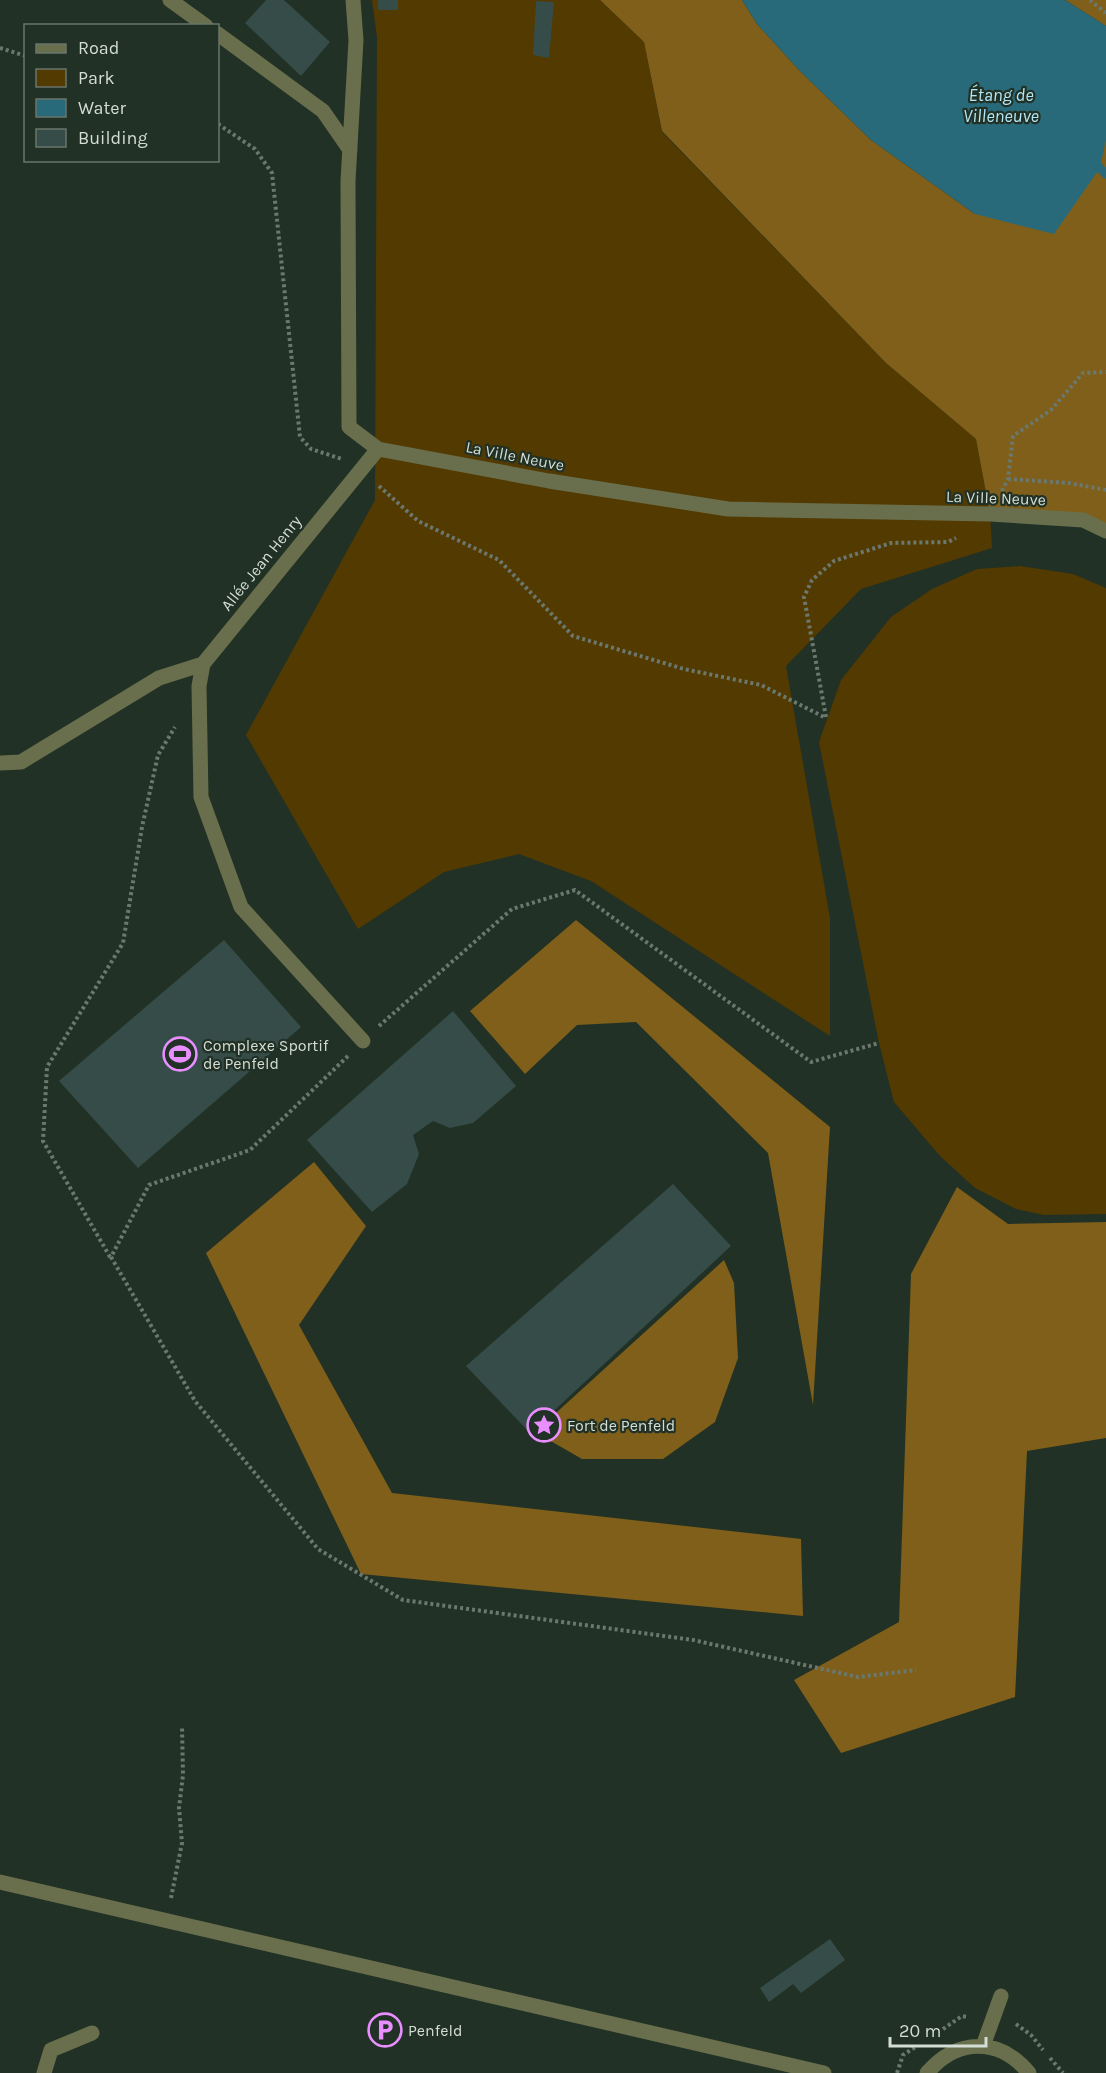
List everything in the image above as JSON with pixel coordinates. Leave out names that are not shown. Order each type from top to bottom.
[{"type":"street","points":[[170,0],[203,24]]},
{"type":"street","name":"La Ville Neuve","points":[[353,0],[356,40],[348,181],[349,427],[378,449],[560,483],[728,509],[990,514],[1083,520],[1106,531]]},
{"type":"street","points":[[219,35],[323,111],[350,150]]},
{"type":"street","name":"Allée Jean Henry","points":[[203,664],[378,449]]},
{"type":"street","points":[[0,763],[21,762],[159,678],[203,664],[199,686],[201,797],[241,908],[363,1041]]},
{"type":"street","points":[[0,1882],[824,2073]]},
{"type":"street","points":[[984,2046],[1000,1996]]},
{"type":"street","points":[[44,2073],[51,2050],[92,2033]]},
{"type":"street","points":[[927,2073],[938,2060],[959,2049],[984,2046],[1004,2051],[1019,2061],[1029,2073]]},
{"type":"path","points":[[1090,0],[1106,13]]},
{"type":"path","points":[[0,48],[24,55]]},
{"type":"path","points":[[219,125],[255,149],[272,173],[300,437],[311,449],[335,456],[360,469],[418,522],[499,560],[573,636],[684,669],[761,685],[826,718]]},
{"type":"path","points":[[1008,479],[1069,483],[1106,490]]},
{"type":"path","points":[[176,726],[158,755],[142,827],[123,943],[47,1067],[43,1141],[195,1401],[318,1549],[403,1600],[693,1640],[858,1677],[916,1670]]},
{"type":"path","points":[[111,1257],[149,1185],[250,1150],[363,1041],[512,909],[575,890],[811,1062],[879,1043]]},
{"type":"path","points":[[166,1922],[182,1843],[179,1808],[183,1775],[182,1726]]},
{"type":"green space","points":[[372,0],[600,0],[644,42],[662,132],[886,363],[976,439],[990,514],[992,548],[861,589],[786,666],[830,918],[830,1036],[591,881],[519,854],[444,872],[358,929],[246,735],[375,500],[377,37]]},
{"type":"green space","points":[[1020,566],[1073,574],[1106,588],[1106,1214],[1044,1215],[1016,1209],[975,1188],[940,1156],[894,1102],[879,1043],[819,742],[841,680],[891,617],[932,589],[977,569]]},
{"type":"shaded area","points":[[600,0],[742,0],[757,24],[800,71],[871,140],[975,214],[1106,139],[1106,531],[1083,520],[990,514],[976,439],[886,363],[662,131],[644,42]]},
{"type":"shaded area","points":[[1065,0],[1106,0],[1106,26]]},
{"type":"shaded area","points":[[576,920],[830,1127],[813,1405],[768,1153],[636,1022],[577,1025],[525,1074],[470,1011]]},
{"type":"shaded area","points":[[314,1162],[366,1226],[299,1325],[392,1493],[801,1539],[803,1616],[361,1574],[206,1253]]},
{"type":"shaded area","points":[[957,1187],[1008,1224],[1106,1222],[1106,1438],[1027,1451],[1015,1697],[841,1753],[794,1680],[899,1622],[911,1274]]},
{"type":"shaded area","points":[[724,1260],[734,1283],[738,1358],[715,1422],[663,1459],[582,1459],[535,1432]]},
{"type":"water","name":"Étang de Villeneuve","points":[[742,0],[1065,0],[1106,26],[1106,139],[1100,168],[1054,234],[975,214],[871,140],[800,71],[757,24]]},
{"type":"building","points":[[266,0],[284,0],[330,42],[301,76],[245,23]]},
{"type":"building","points":[[378,0],[398,0],[398,10],[378,10]]},
{"type":"building","points":[[536,1],[554,2],[549,58],[533,55]]},
{"type":"building","name":"Complexe Sportif de Penfeld","points":[[224,940],[301,1027],[138,1168],[59,1081]]},
{"type":"building","points":[[453,1011],[516,1086],[473,1123],[450,1128],[433,1121],[413,1135],[419,1154],[407,1184],[372,1212],[307,1140]]},
{"type":"building","points":[[673,1184],[731,1246],[530,1433],[466,1366]]},
{"type":"building","points":[[830,1939],[845,1960],[801,1993],[793,1984],[769,2002],[760,1988]]},
{"type":"waterway","points":[[1100,168],[1106,174]]},
{"type":"place","name":"Complexe Sportif de Penfeld","points":[[180,1054]]},
{"type":"place","name":"Fort de Penfeld","points":[[544,1425]]},
{"type":"place","name":"Penfeld","points":[[385,2030]]}]
